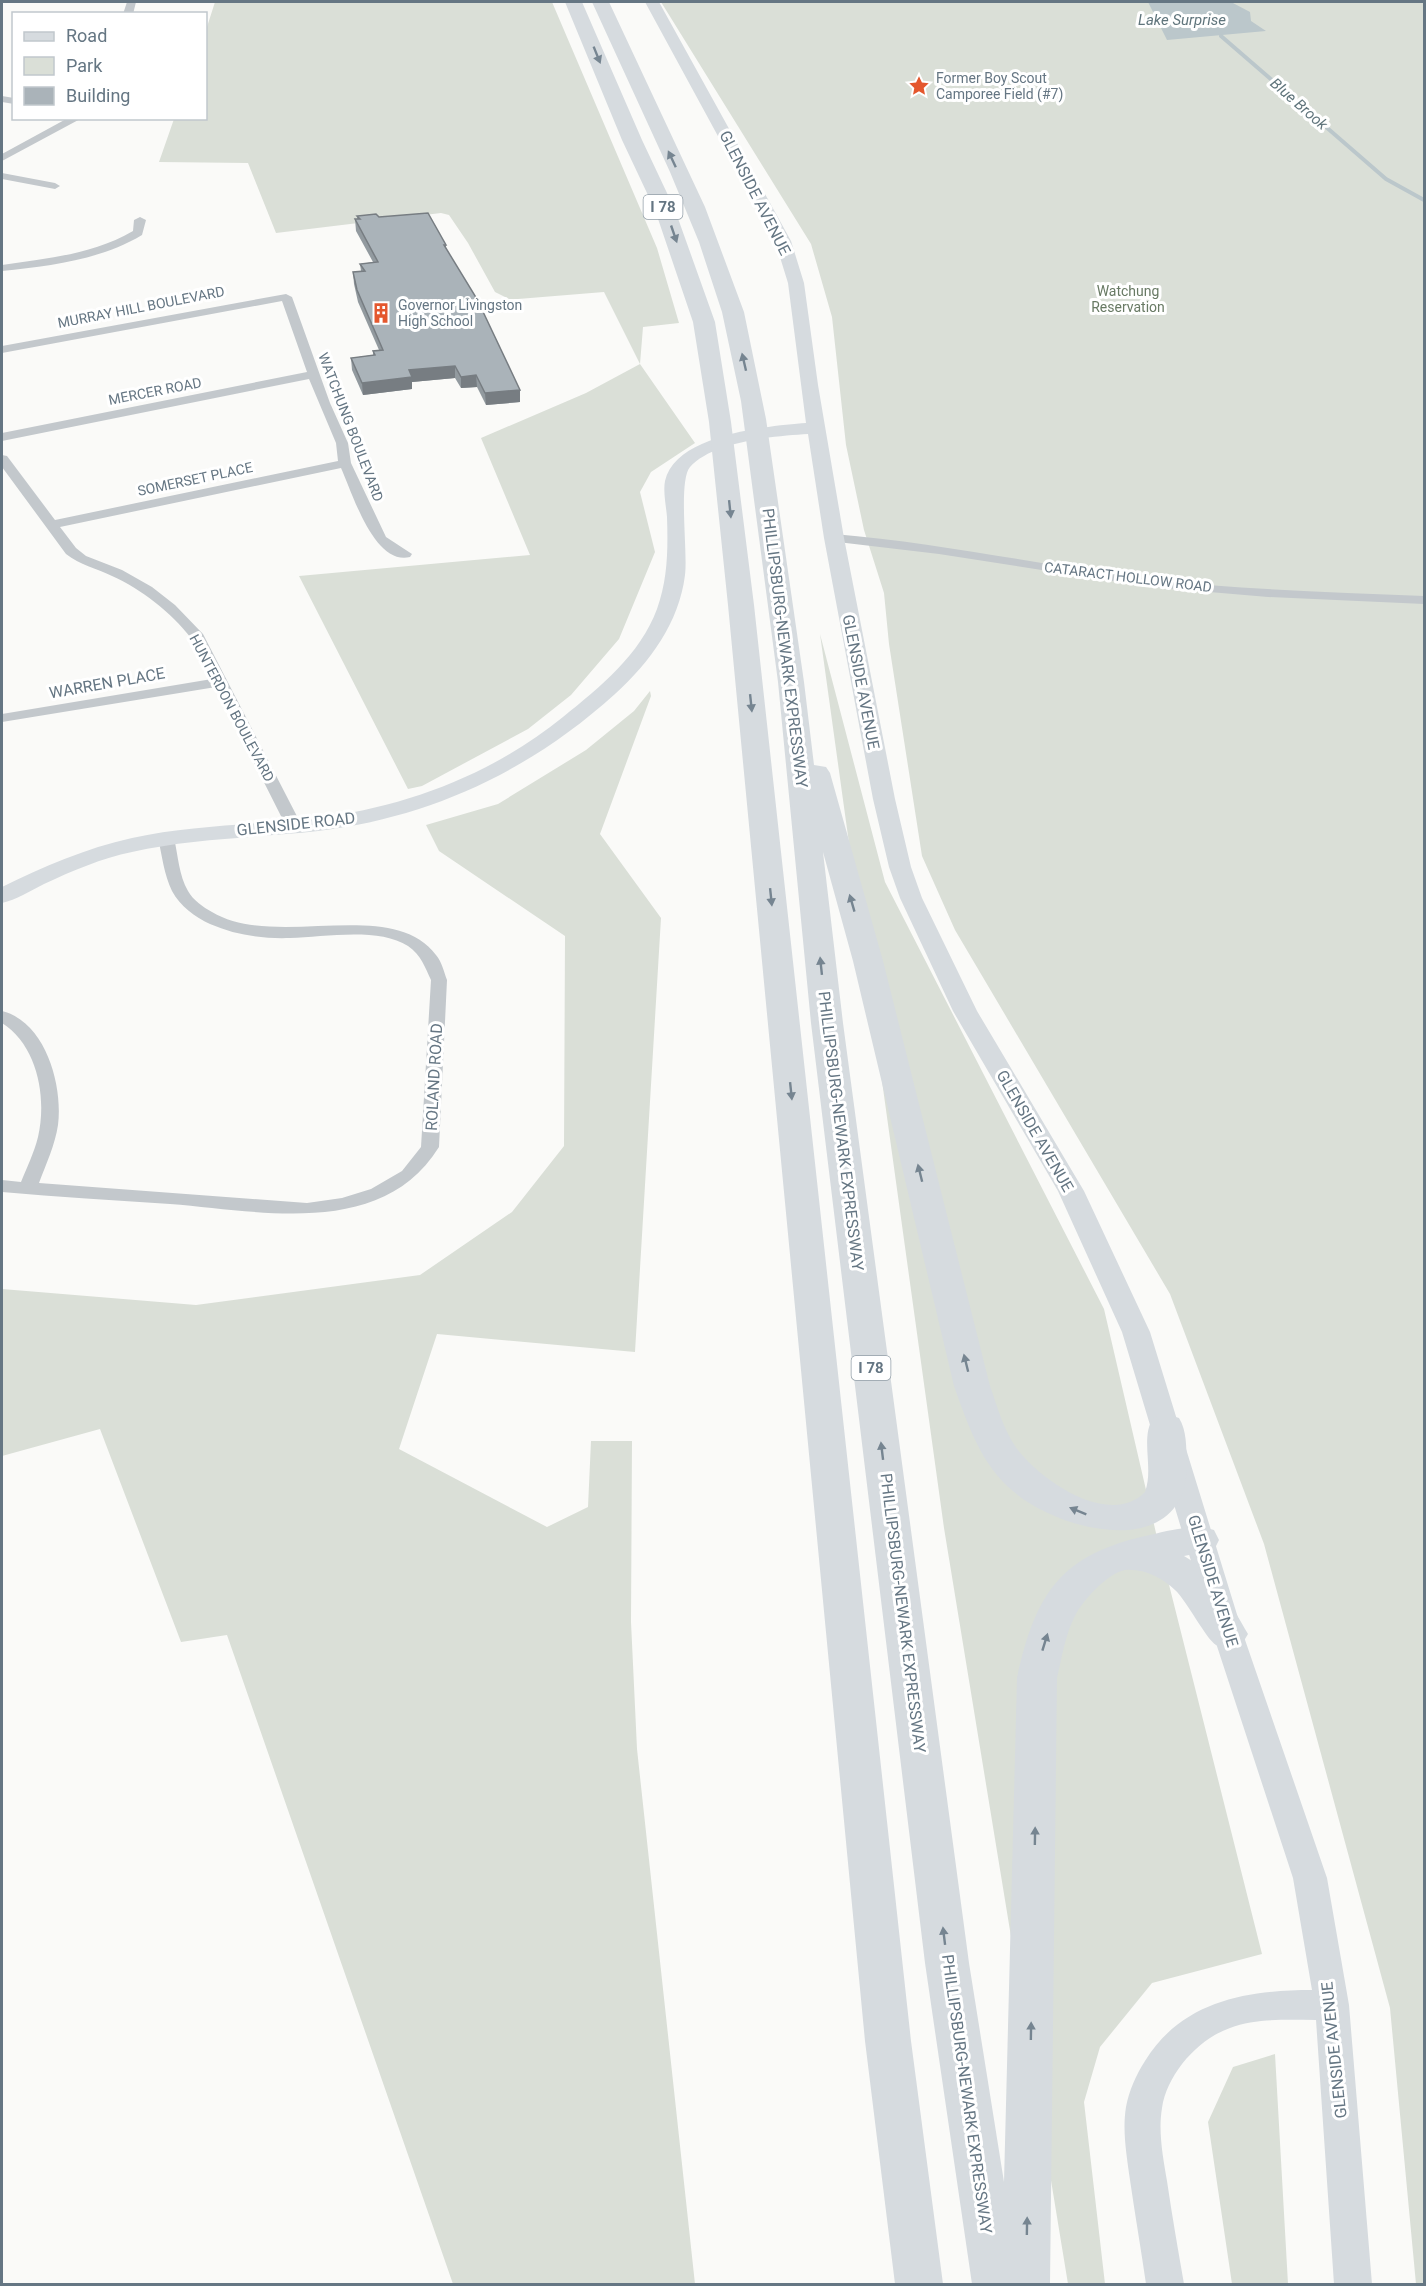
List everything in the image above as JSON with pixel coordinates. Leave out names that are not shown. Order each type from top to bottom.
[{"type":"highway","name":"I 78","points":[[573,2],[632,140],[665,210],[705,322],[722,437],[888,2042],[919,2284]]},
{"type":"highway","name":"PHILLIPSBURG-NEWARK EXPRESSWAY","points":[[600,2],[696,210],[723,278],[749,383],[758,434],[791,682],[827,1023],[937,1880],[996,2284]]},
{"type":"highway","points":[[791,682],[868,961],[972,1386],[988,1430],[1003,1457],[1029,1484],[1050,1498],[1090,1515],[1140,1558],[1173,1566],[1196,1586],[1228,1634]]},
{"type":"highway","points":[[1026,2284],[1037,1678],[1042,1651],[1060,1605],[1116,1538],[1143,1513],[1157,1505],[1163,1494],[1167,1483],[1166,1427]]},
{"type":"highway","points":[[1116,1538],[1152,1546],[1198,1531]]},
{"type":"main road","name":"GLENSIDE AVENUE","points":[[652,2],[783,241],[796,283],[834,538],[884,799],[900,867],[911,898],[965,1011],[1071,1191],[1136,1332],[1228,1634],[1310,1878],[1332,2005],[1353,2284]]},
{"type":"main road","name":"GLENSIDE ROAD","points":[[2,896],[60,868],[87,858],[166,838],[294,826],[370,815],[443,795],[479,781],[513,763],[575,719],[615,684],[656,634],[668,607],[678,553],[674,483],[677,472],[685,462],[698,453],[749,436],[817,428]]},
{"type":"main road","points":[[1165,2284],[1143,2142],[1144,2105],[1156,2074],[1173,2048],[1199,2026],[1227,2013],[1263,2007],[1332,2005]]},
{"type":"street","points":[[2,158],[73,120]]},
{"type":"street","points":[[2,176],[55,186]]},
{"type":"street","points":[[2,268],[76,256],[121,243],[138,233],[140,220]]},
{"type":"street","name":"MURRAY HILL BOULEVARD","points":[[2,349],[286,297]]},
{"type":"street","name":"WATCHUNG BOULEVARD","points":[[286,297],[342,443],[345,463],[380,539],[392,549],[405,554]]},
{"type":"street","name":"MERCER ROAD","points":[[2,437],[314,374]]},
{"type":"street","name":"HUNTERDON BOULEVARD","points":[[2,459],[65,544],[81,559],[117,573],[147,590],[170,608],[198,637],[294,826]]},
{"type":"street","name":"SOMERSET PLACE","points":[[51,525],[345,463]]},
{"type":"street","name":"CATARACT HOLLOW ROAD","points":[[834,538],[908,543],[1112,578],[1165,584],[1316,596],[1425,600]]},
{"type":"street","name":"WARREN PLACE","points":[[2,718],[219,682]]},
{"type":"street","name":"ROLAND ROAD","points":[[2,1186],[295,1209],[320,1208],[370,1197],[391,1186],[417,1167],[430,1147],[439,980],[437,968],[430,957],[413,943],[380,932],[349,929],[271,933],[240,928],[207,917],[181,894],[166,838]]},
{"type":"street","points":[[2,1016],[20,1028],[33,1046],[45,1070],[50,1099],[47,1138],[28,1188]]},
{"type":"green space","points":[[215,2],[552,2],[657,248],[679,323],[643,327],[640,364],[604,292],[509,299],[495,292],[468,243],[449,215],[441,213],[276,233],[248,163],[159,162],[174,120],[207,120],[207,27]]},
{"type":"green space","name":"Watchung Reservation","points":[[661,2],[1424,2],[1424,2284],[1416,2284],[1390,2008],[1264,1544],[1170,1294],[955,930],[922,856],[889,644],[884,593],[864,530],[846,445],[832,317],[811,244]]},
{"type":"green space","points":[[640,364],[695,443],[651,472],[640,492],[655,552],[619,639],[571,695],[528,729],[422,786],[408,789],[299,576],[530,555],[481,438],[586,393]]},
{"type":"green space","points":[[820,634],[885,882],[1104,1309],[1156,1533],[1262,1954],[1152,1983],[1100,2047],[1084,2102],[1105,2284],[1068,2284],[944,1528]]},
{"type":"green space","points":[[650,691],[651,696],[600,834],[661,918],[635,1352],[437,1334],[399,1449],[547,1527],[588,1507],[591,1441],[632,1441],[631,1622],[637,1749],[695,2284],[453,2284],[227,1635],[181,1642],[100,1429],[2,1456],[2,1289],[196,1305],[420,1275],[512,1212],[564,1146],[565,936],[439,851],[426,825],[498,804],[586,750],[634,711]]},
{"type":"green space","points":[[1275,2054],[1288,2284],[1232,2284],[1208,2122],[1233,2067]]},
{"type":"water","name":"Lake Surprise","points":[[1148,2],[1231,2],[1250,12],[1251,21],[1266,31],[1167,40]]},
{"type":"building","name":"Governor Livingston High School","points":[[428,213],[446,245],[444,245],[477,299],[520,390],[485,393],[476,375],[461,377],[455,366],[409,370],[412,377],[362,383],[351,358],[375,355],[373,351],[383,350],[357,290],[353,272],[365,271],[360,264],[378,262],[355,219],[360,219],[357,216],[376,214],[379,217]]},
{"type":"waterway","name":"Blue Brook","points":[[1221,36],[1386,179],[1424,200]]},
{"type":"place","name":"Former Boy Scout Camporee Field (#7)","points":[[919,86]]},
{"type":"place","name":"Governor Livingston High School","points":[[381,313]]}]
